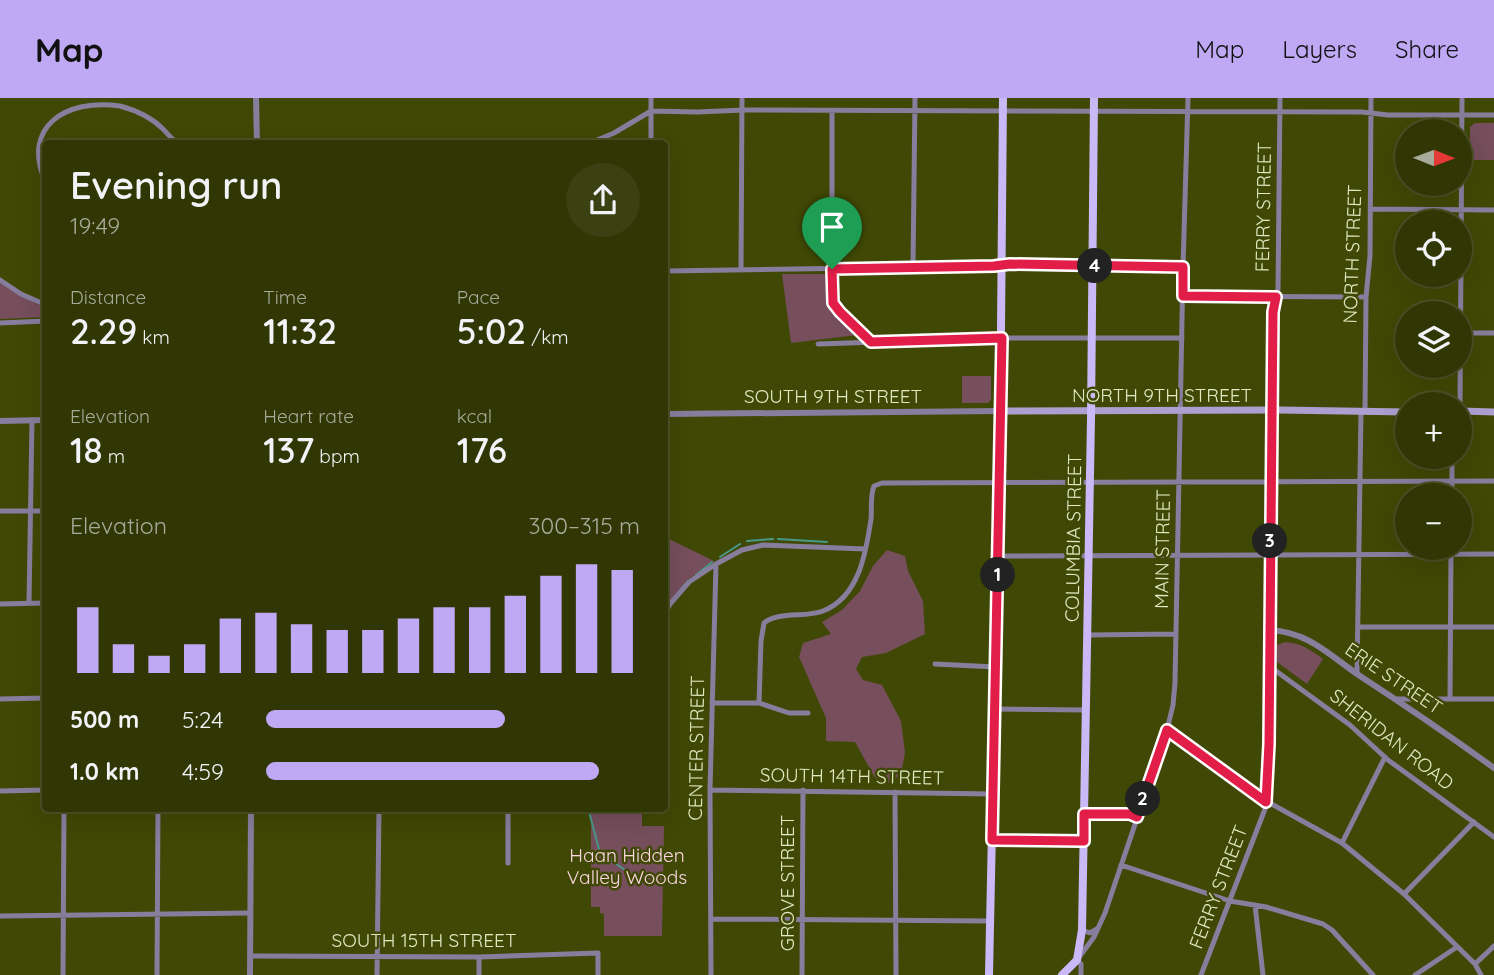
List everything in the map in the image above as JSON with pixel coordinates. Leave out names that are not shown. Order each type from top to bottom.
[{"type":"main road","points":[[989,975],[1002,338],[1003,98]]},
{"type":"main road","name":"COLUMBIA STREET","points":[[1077,960],[1083,930],[1094,98]]},
{"type":"main road","name":"NORTH 9TH STREET","points":[[1000,411],[1395,412]]},
{"type":"main road","points":[[1472,411],[1494,412]]},
{"type":"main road","name":"MAIN STREET","points":[[1062,975],[1077,960]]},
{"type":"street","points":[[256,98],[257,140]]},
{"type":"street","points":[[651,98],[651,140]]},
{"type":"street","points":[[741,270],[743,98]]},
{"type":"street","points":[[913,267],[915,98]]},
{"type":"street","name":"MAIN STREET","points":[[1077,960],[1094,937],[1105,914],[1173,705],[1177,634],[1188,98]]},
{"type":"street","name":"FERRY STREET","points":[[1201,975],[1266,802],[1269,744],[1273,312],[1278,289],[1280,98]]},
{"type":"street","name":"NORTH STREET","points":[[1357,674],[1360,482],[1366,297],[1370,256],[1371,98]]},
{"type":"street","points":[[1371,208],[1462,210],[1462,98]]},
{"type":"street","points":[[42,175],[39,139],[42,132],[52,117],[77,104],[91,102],[121,106],[163,128],[171,140]]},
{"type":"street","points":[[597,140],[649,111],[1188,111],[1494,115]]},
{"type":"street","points":[[832,111],[833,303],[871,342]]},
{"type":"street","points":[[1472,210],[1494,210]]},
{"type":"street","points":[[668,271],[1003,265],[1183,267]]},
{"type":"street","points":[[0,280],[42,303]]},
{"type":"street","points":[[1183,296],[1366,297]]},
{"type":"street","points":[[0,323],[42,321]]},
{"type":"street","points":[[1472,332],[1494,333]]},
{"type":"street","points":[[818,344],[1002,338],[1182,338]]},
{"type":"street","name":"SOUTH 9TH STREET","points":[[668,414],[1000,411]]},
{"type":"street","points":[[0,421],[42,420]]},
{"type":"street","points":[[29,603],[32,421]]},
{"type":"street","points":[[1452,469],[1452,481]]},
{"type":"street","points":[[760,704],[761,641],[764,624],[775,618],[820,612],[836,604],[846,594],[859,573],[874,486],[999,482],[1494,481]]},
{"type":"street","points":[[0,511],[42,511]]},
{"type":"street","points":[[668,608],[689,582],[742,550],[763,545],[865,549]]},
{"type":"street","points":[[1472,552],[1494,554]]},
{"type":"street","points":[[998,556],[1395,553]]},
{"type":"street","points":[[1450,699],[1451,560]]},
{"type":"street","name":"CENTER STREET","points":[[711,975],[710,790],[716,564]]},
{"type":"street","points":[[0,604],[42,603]]},
{"type":"street","points":[[1357,627],[1494,627]]},
{"type":"street","name":"ERIE STREET","points":[[1269,630],[1293,634],[1313,642],[1494,768]]},
{"type":"street","points":[[1087,635],[1177,634]]},
{"type":"street","points":[[936,664],[996,667]]},
{"type":"street","name":"SHERIDAN ROAD","points":[[1269,669],[1276,671],[1350,725],[1385,757],[1494,837]]},
{"type":"street","points":[[0,699],[42,698]]},
{"type":"street","points":[[1397,699],[1494,699]]},
{"type":"street","points":[[712,703],[760,704],[789,713],[808,713]]},
{"type":"street","points":[[995,709],[1086,710]]},
{"type":"street","points":[[1167,730],[1266,802],[1342,844],[1404,894],[1475,964],[1481,975]]},
{"type":"street","points":[[1342,844],[1385,757]]},
{"type":"street","points":[[0,791],[42,790]]},
{"type":"street","name":"SOUTH 14TH STREET","points":[[710,790],[993,794]]},
{"type":"street","name":"GROVE STREET","points":[[802,975],[803,790]]},
{"type":"street","points":[[895,792],[896,975]]},
{"type":"street","points":[[63,975],[64,812]]},
{"type":"street","points":[[157,975],[158,812]]},
{"type":"street","points":[[250,975],[251,812]]},
{"type":"street","points":[[377,975],[379,812]]},
{"type":"street","points":[[508,812],[508,863]]},
{"type":"street","points":[[1084,814],[1130,814],[1137,817]]},
{"type":"street","points":[[1404,894],[1474,822]]},
{"type":"street","points":[[992,840],[1084,841]]},
{"type":"street","points":[[1121,865],[1230,901],[1255,905],[1323,924],[1332,930],[1373,975]]},
{"type":"street","points":[[1255,905],[1263,975]]},
{"type":"street","points":[[0,916],[250,913]]},
{"type":"street","points":[[712,919],[990,921]]},
{"type":"street","points":[[1083,930],[1090,933],[1098,928]]},
{"type":"street","points":[[1475,964],[1494,946]]},
{"type":"street","points":[[1415,975],[1457,947]]},
{"type":"street","name":"SOUTH 15TH STREET","points":[[250,956],[478,957],[598,953],[598,975]]},
{"type":"street","points":[[478,957],[479,975]]},
{"type":"street","name":"COLUMBIA STREET","points":[[1077,960],[1081,964],[1081,975]]},
{"type":"green space","points":[[1494,123],[1494,160],[1472,160],[1472,125]]},
{"type":"green space","points":[[782,274],[829,274],[831,305],[836,314],[857,335],[791,343]]},
{"type":"green space","points":[[0,283],[42,306],[42,317],[0,319]]},
{"type":"green space","points":[[962,376],[991,376],[991,400],[988,403],[962,403]]},
{"type":"green space","points":[[668,538],[714,561],[686,581],[668,604]]},
{"type":"green space","points":[[887,550],[905,556],[908,571],[923,601],[925,634],[886,653],[862,657],[856,669],[863,680],[882,685],[901,721],[905,752],[901,775],[883,786],[874,776],[855,742],[826,741],[826,718],[799,657],[803,643],[831,634],[822,622],[842,610],[860,591],[873,566]]},
{"type":"green space","points":[[1285,642],[1306,648],[1323,659],[1307,684],[1277,662],[1277,645]]},
{"type":"green space","name":"Haan Hidden Valley Woods","points":[[591,812],[642,812],[642,826],[664,826],[662,936],[604,936],[604,914],[600,913],[600,907],[591,907]]},
{"type":"waterway","points":[[747,541],[773,539]]},
{"type":"waterway","points":[[778,539],[827,542]]},
{"type":"waterway","points":[[720,557],[740,544]]},
{"type":"waterway","points":[[696,575],[712,562]]},
{"type":"waterway","points":[[589,812],[600,853],[628,872]]},
{"type":"route","points":[[1010,264],[1183,267],[1183,296],[1276,297],[1273,312],[1269,744],[1266,802],[1167,730],[1137,817],[1130,814],[1084,814],[1084,841],[992,840],[1002,338],[871,342],[833,303],[832,269],[1010,264]]}]
